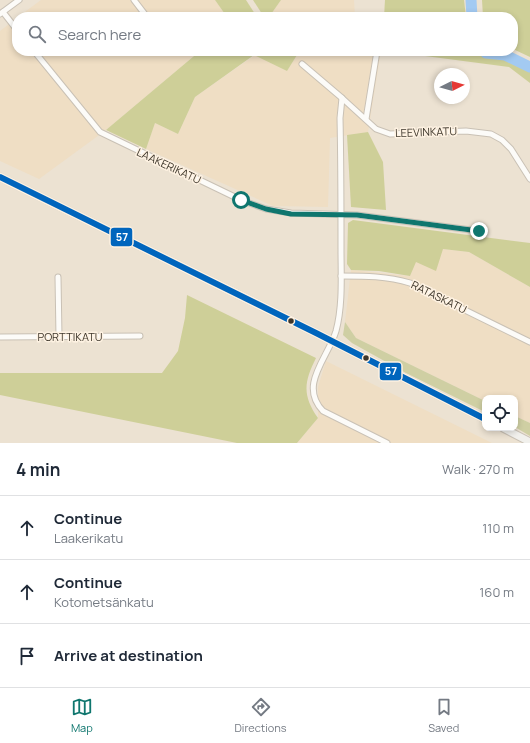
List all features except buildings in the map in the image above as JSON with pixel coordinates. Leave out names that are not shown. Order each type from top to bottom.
[{"type":"main road","points":[[0,177],[482,417]]},
{"type":"main road","points":[[509,431],[530,442]]},
{"type":"street","points":[[12,25],[1,13],[19,0]]},
{"type":"street","points":[[134,0],[144,12]]},
{"type":"street","name":"LAAKERIKATU","points":[[38,56],[100,132],[241,200],[266,209],[291,214],[341,214],[479,231]]},
{"type":"street","points":[[366,119],[375,56]]},
{"type":"street","name":"LEEVINKATU","points":[[302,64],[376,129],[390,134],[466,131],[491,134],[502,140],[512,149],[530,179]]},
{"type":"street","points":[[342,98],[340,118],[341,276],[339,314],[336,331],[314,378],[313,394],[316,404],[322,411],[387,443]]},
{"type":"street","name":"RATASKATU","points":[[341,276],[396,278],[410,283],[530,342]]},
{"type":"street","points":[[58,277],[60,337]]},
{"type":"street","name":"PORTTIKATU","points":[[0,337],[140,336]]},
{"type":"shaded area","points":[[41,0],[215,0],[223,12],[25,12]]},
{"type":"shaded area","points":[[281,0],[354,0],[355,12],[273,12]]},
{"type":"shaded area","points":[[12,22],[12,56],[194,56],[106,130],[39,179],[0,161],[0,31]]},
{"type":"shaded area","points":[[254,56],[257,56],[287,71],[296,56],[380,56],[368,132],[330,138],[328,207],[273,206],[146,149],[155,123],[178,134],[195,97]]},
{"type":"shaded area","points":[[443,249],[469,252],[530,287],[530,423],[518,417],[518,395],[482,395],[482,400],[356,338],[345,322],[351,270],[410,276],[415,262]]},
{"type":"shaded area","points":[[326,361],[492,443],[297,443],[318,418],[318,387]]},
{"type":"green space","points":[[215,0],[246,0],[254,12],[223,12]]},
{"type":"green space","points":[[253,0],[281,0],[273,12],[261,12]]},
{"type":"green space","points":[[385,0],[464,0],[465,12],[384,12]]},
{"type":"green space","points":[[482,0],[530,0],[530,57],[518,51],[518,12],[483,12]]},
{"type":"green space","points":[[194,56],[253,56],[195,97],[178,134],[155,123],[146,149],[106,130]]},
{"type":"green space","points":[[256,56],[296,56],[287,71]]},
{"type":"green space","points":[[425,56],[483,56],[501,58],[530,71],[530,83],[509,67]]},
{"type":"green space","points":[[368,132],[383,162],[386,210],[351,207],[347,135]]},
{"type":"green space","points":[[353,220],[530,243],[530,287],[469,252],[443,249],[436,271],[416,262],[410,276],[379,271],[351,270],[347,264],[348,223]]},
{"type":"green space","points":[[187,295],[316,358],[309,374],[306,388],[309,402],[318,418],[297,443],[237,443],[0,395],[0,373],[162,373],[178,351],[185,318]]},
{"type":"green space","points":[[345,322],[356,338],[482,400],[482,411],[406,373],[352,343],[343,335]]},
{"type":"green space","points":[[518,417],[530,423],[530,436],[518,429]]},
{"type":"waterway","points":[[471,0],[472,12]]},
{"type":"waterway","points":[[507,56],[530,67]]},
{"type":"transit line","name":"57","points":[[0,177],[316,333],[482,417]]},
{"type":"route","points":[[241,200],[266,209],[291,214],[357,215],[479,231]]}]
